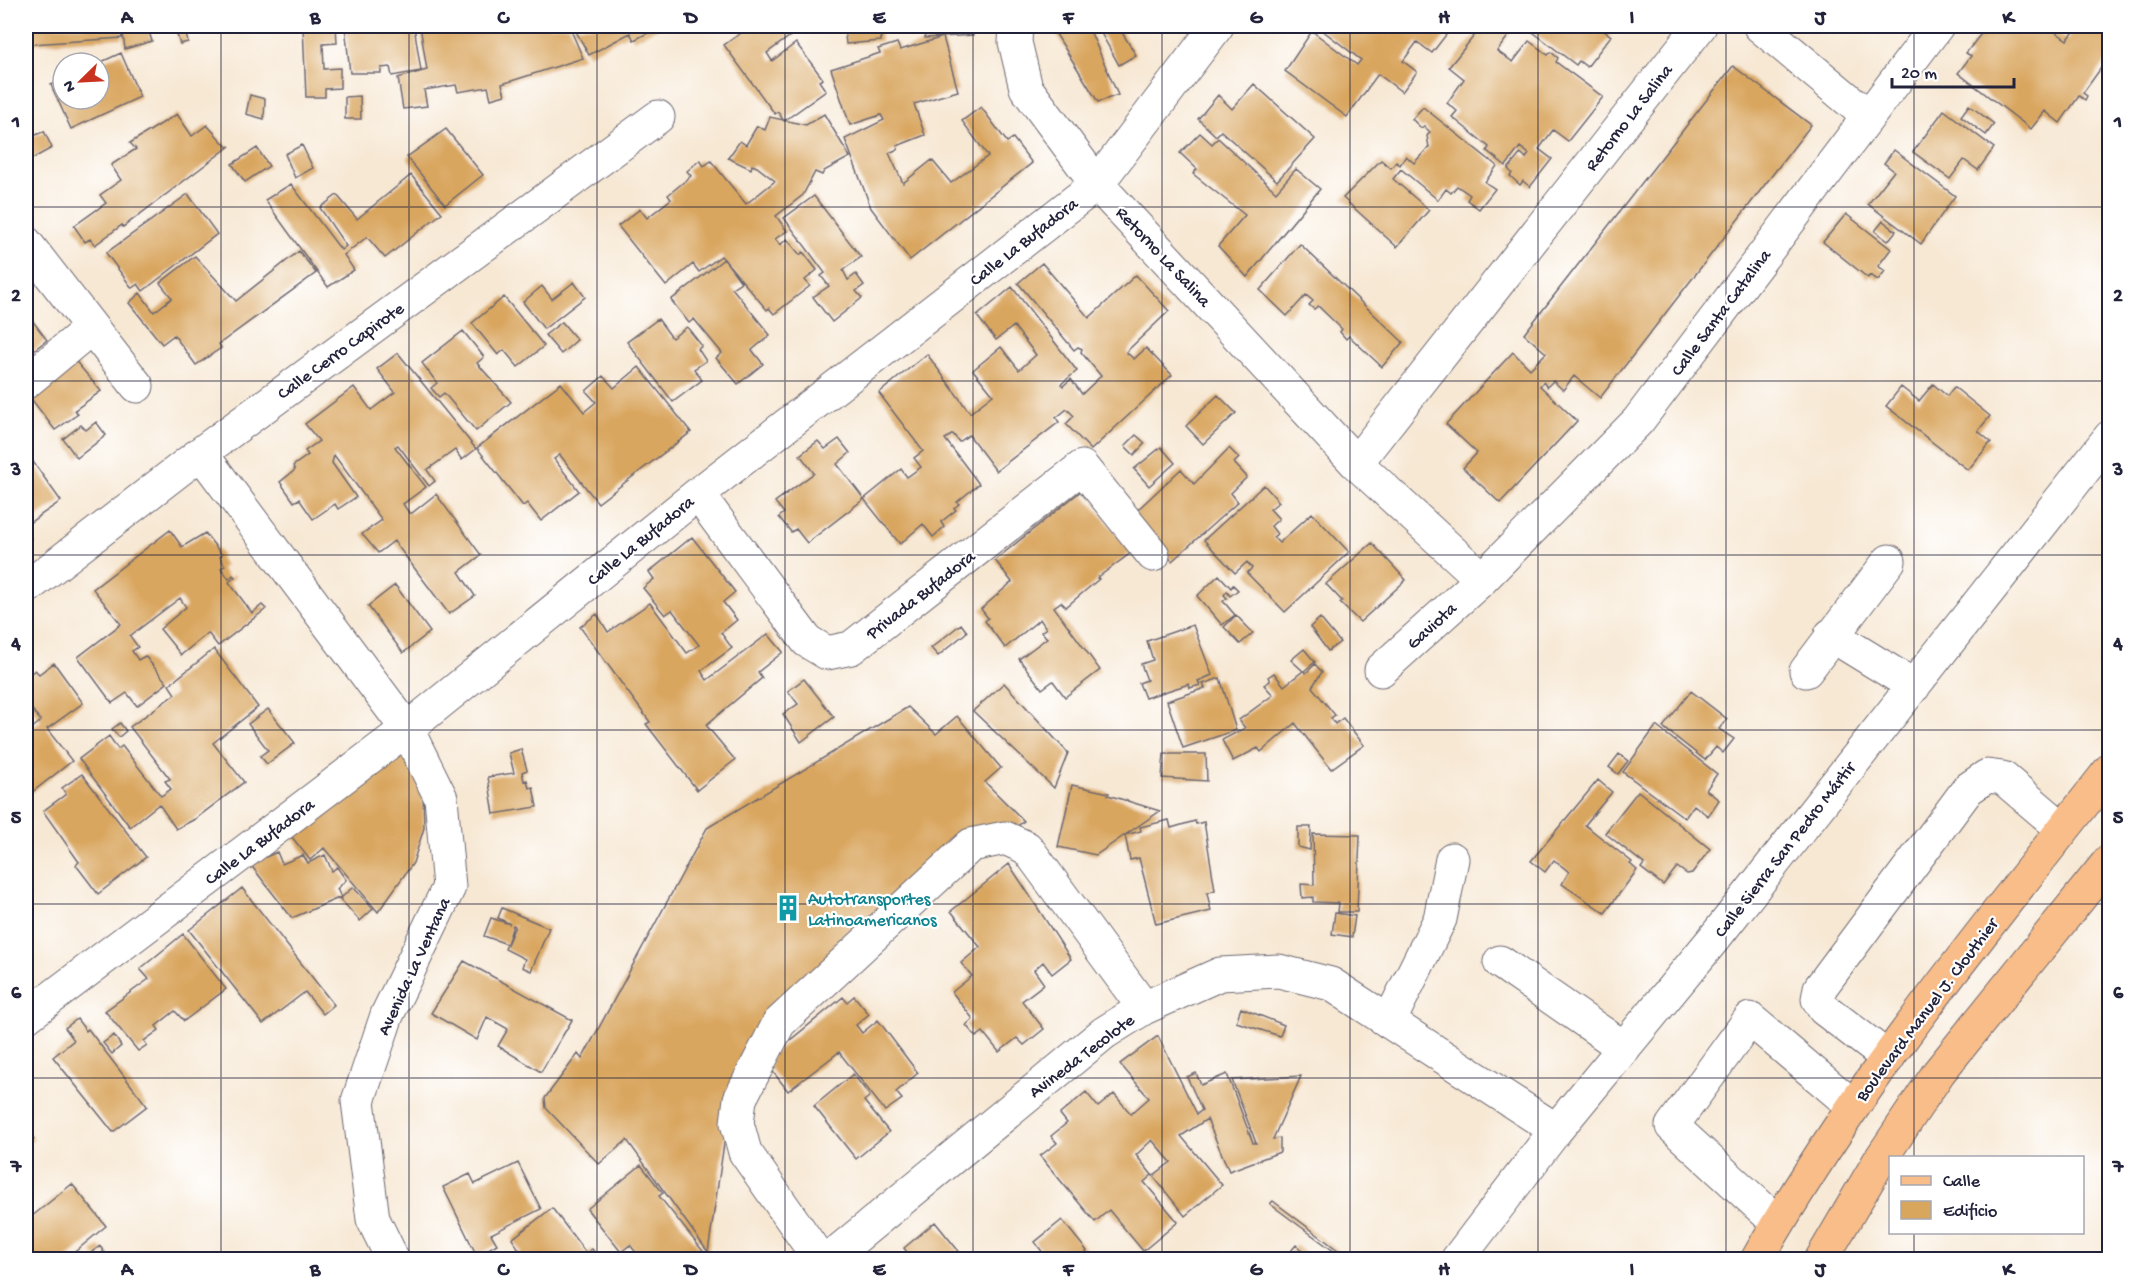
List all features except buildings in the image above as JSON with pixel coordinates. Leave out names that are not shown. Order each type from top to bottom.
[{"type":"main road","name":"Boulevard Manuel J. Clouthier","points":[[1757,1260],[1853,1106],[2109,770]]},
{"type":"main road","points":[[1821,1260],[1878,1162],[1939,1072],[2109,860]]},
{"type":"street","name":"Retorno La Salina","points":[[1016,26],[1015,42],[1026,87],[1097,184],[1356,463],[1482,579]]},
{"type":"street","name":"Calle La Bufadora","points":[[26,1017],[408,729],[698,494],[1097,184],[1217,26]]},
{"type":"street","name":"Retorno La Salina","points":[[1356,463],[1700,26]]},
{"type":"street","points":[[1760,26],[1868,116]]},
{"type":"street","name":"Calle Santa Catalina","points":[[1482,579],[1638,421],[1937,26]]},
{"type":"street","name":"Calle Cerro Capirote","points":[[26,588],[201,453],[658,117]]},
{"type":"street","points":[[26,243],[137,386]]},
{"type":"street","points":[[26,382],[91,328]]},
{"type":"street","name":"Calle Sierra San Pedro Mártir","points":[[1456,1260],[1556,1130],[1914,686],[2109,437]]},
{"type":"street","name":"Avenida La Ventana","points":[[201,453],[408,729],[441,798],[449,887],[387,1015],[358,1101],[373,1219],[393,1260]]},
{"type":"street","name":"Privada Bufadora","points":[[698,494],[807,641],[827,653],[851,648],[1082,467],[1153,555]]},
{"type":"street","points":[[1806,671],[1888,561]]},
{"type":"street","name":"Gaviota","points":[[1381,670],[1482,579]]},
{"type":"street","points":[[1832,635],[1914,686]]},
{"type":"street","points":[[1888,1058],[1824,1009],[1818,999],[1820,988],[1968,789],[1987,776],[2003,778],[2063,829]]},
{"type":"street","points":[[820,1260],[745,1152],[737,1123],[740,1099],[778,1023],[971,845],[1005,838],[1027,848],[1144,1008]]},
{"type":"street","points":[[1389,1022],[1440,919],[1452,859]]},
{"type":"street","points":[[1500,962],[1624,1048]]},
{"type":"street","name":"Avineda Tecolote","points":[[828,1260],[1104,1033],[1144,1008],[1220,974],[1279,971],[1331,984],[1556,1130]]},
{"type":"street","points":[[1778,1223],[1672,1126],[1750,1019],[1853,1106]]},
{"type":"place","name":"Autotransportes Latinoamericanos","points":[[788,908]]}]
